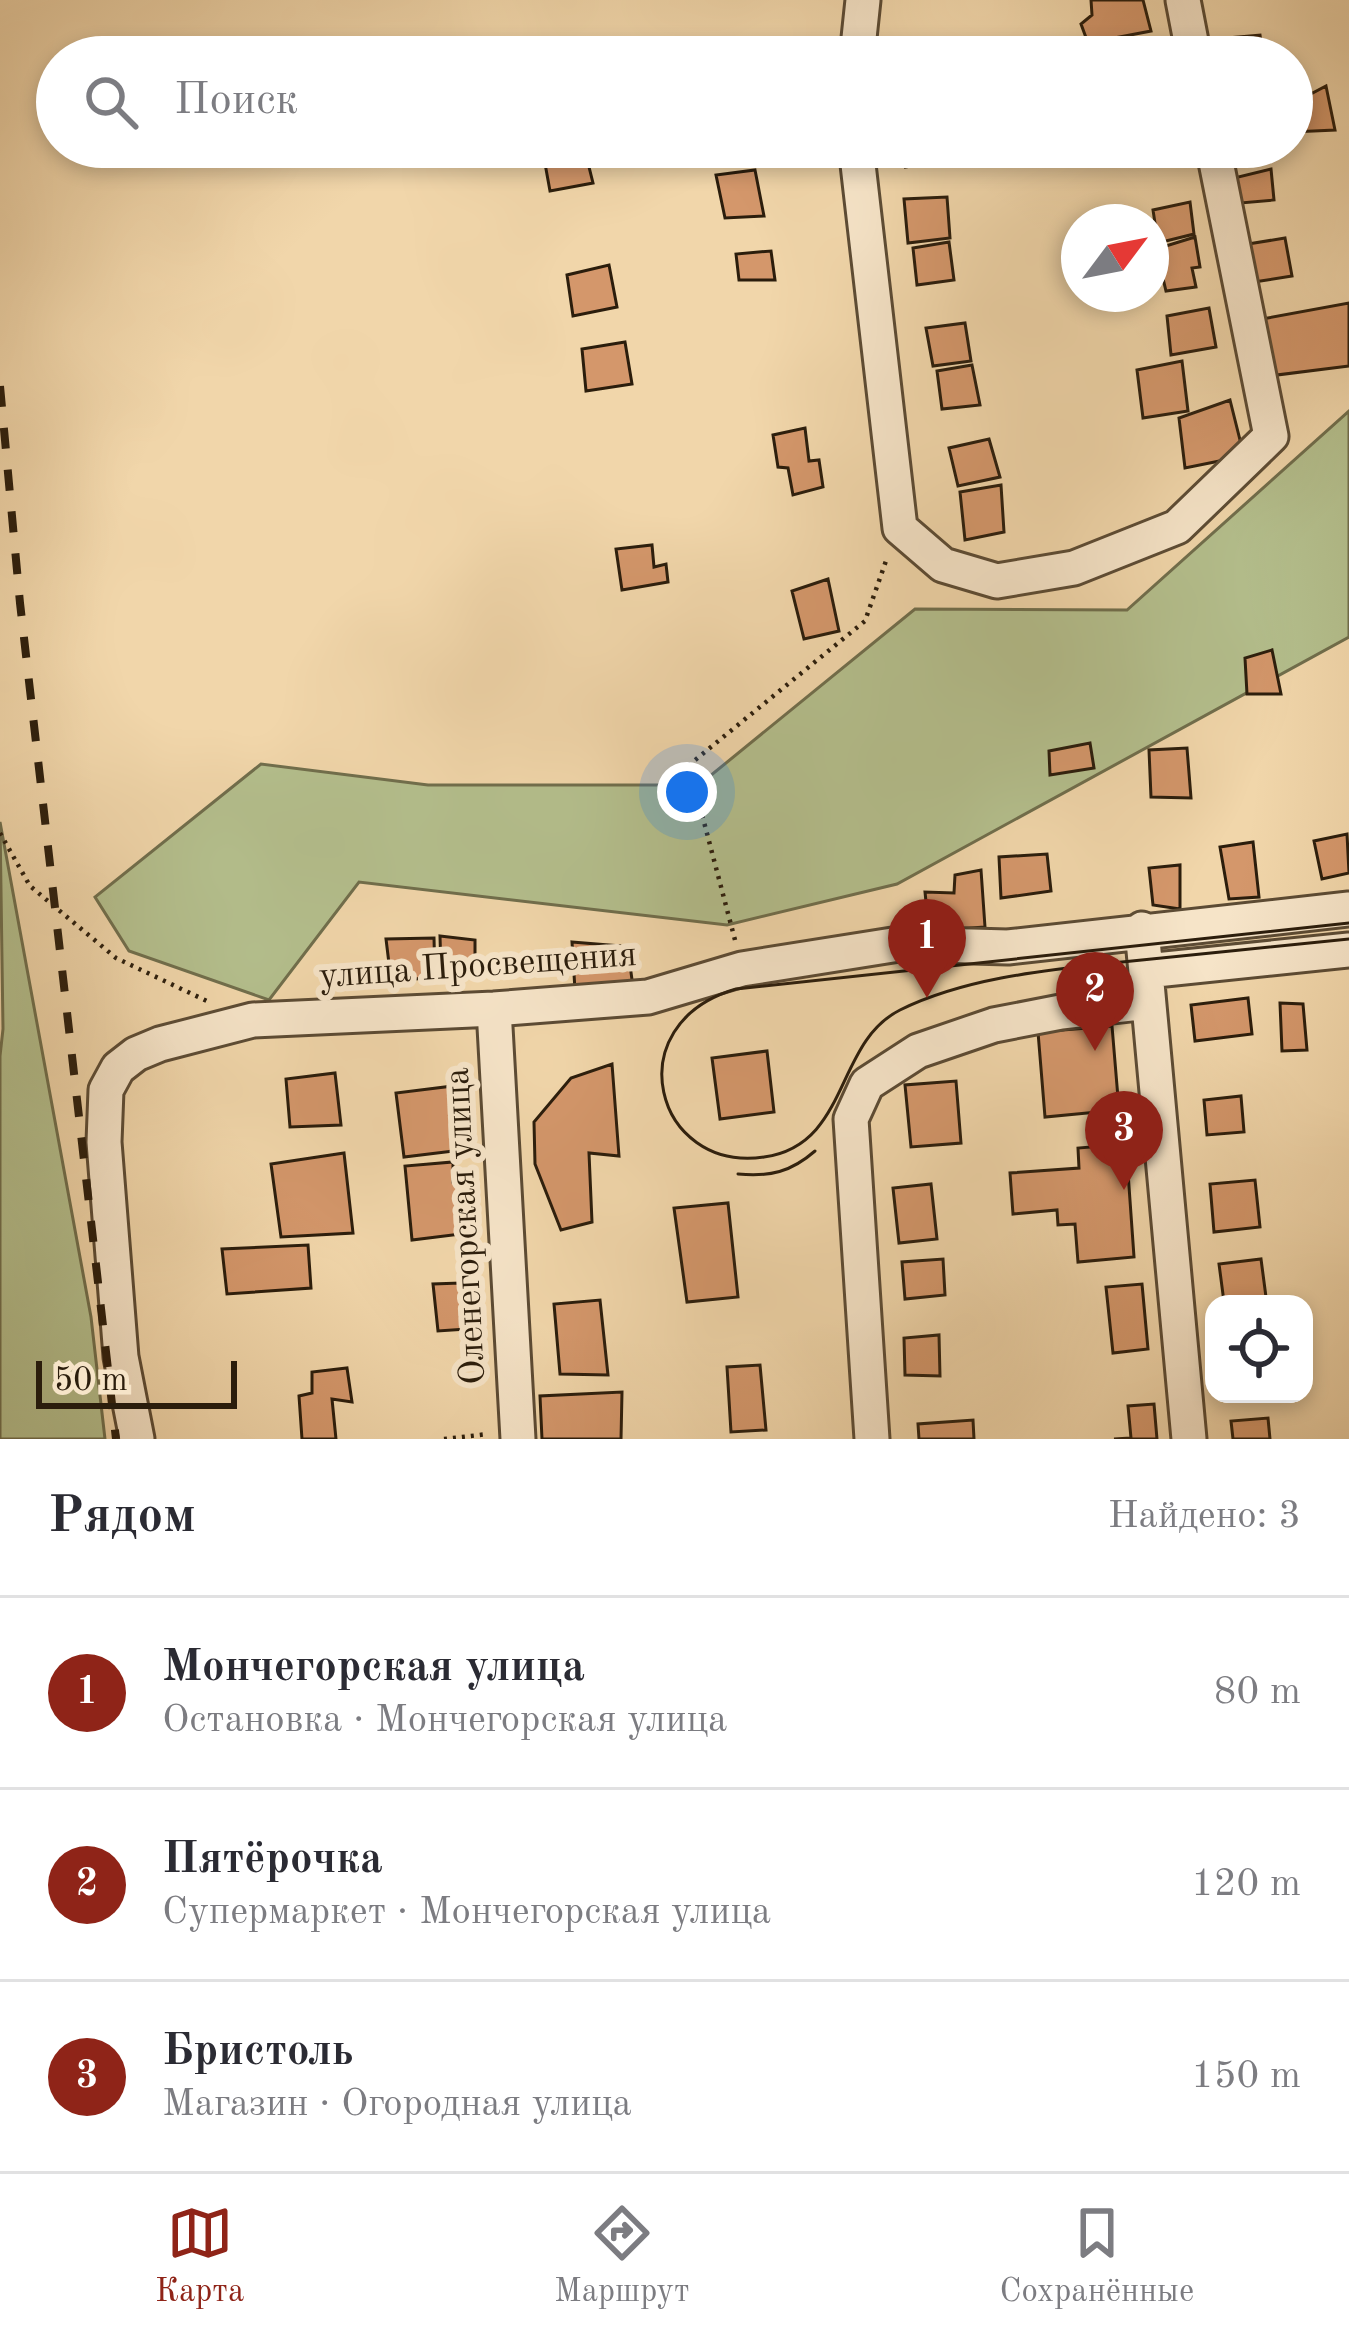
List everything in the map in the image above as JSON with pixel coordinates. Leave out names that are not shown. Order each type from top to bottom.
[{"type":"street","points":[[859,36],[863,0]]},
{"type":"street","points":[[1183,0],[1191,36]]},
{"type":"street","points":[[858,168],[900,528],[943,565],[997,581],[1074,568],[1177,527],[1271,436],[1217,168]]},
{"type":"street","name":"улица Просвещения","points":[[137,1439],[119,1334],[104,1142],[106,1090],[118,1068],[136,1054],[253,1020],[648,997],[742,969],[899,944],[1008,947],[1349,909]]},
{"type":"street","points":[[1142,929],[1189,1439]]},
{"type":"street","points":[[872,1439],[851,1119],[867,1084],[918,1051],[994,1025],[1147,987],[1349,950]]},
{"type":"street","name":"Оленегорская улица","points":[[494,1009],[518,1435]]},
{"type":"path","points":[[742,969],[689,765],[865,621],[900,528]]},
{"type":"path","points":[[0,833],[30,886],[116,958],[253,1020]]},
{"type":"path","points":[[445,1439],[518,1435]]},
{"type":"green space","points":[[1349,411],[1349,637],[897,884],[727,925],[359,882],[269,1000],[129,951],[95,897],[261,764],[428,785],[699,785],[915,609],[1127,610]]},
{"type":"green space","points":[[0,822],[91,1317],[105,1439],[0,1439]]},
{"type":"building","points":[[1091,0],[1143,0],[1151,31],[1085,36],[1081,24],[1092,15]]},
{"type":"building","points":[[1326,86],[1335,130],[1313,131],[1313,93]]},
{"type":"building","points":[[546,168],[589,168],[593,183],[550,191]]},
{"type":"building","points":[[1271,169],[1274,200],[1241,203],[1234,178]]},
{"type":"building","points":[[755,170],[764,216],[725,218],[716,175]]},
{"type":"building","points":[[947,197],[950,238],[908,243],[904,199]]},
{"type":"building","points":[[1190,202],[1194,234],[1169,240],[1169,207]]},
{"type":"building","points":[[1195,237],[1200,267],[1192,268],[1196,287],[1169,291],[1169,245]]},
{"type":"building","points":[[1285,238],[1292,276],[1254,282],[1248,244]]},
{"type":"building","points":[[949,242],[954,280],[917,285],[913,248]]},
{"type":"building","points":[[771,251],[775,280],[739,280],[736,254]]},
{"type":"building","points":[[609,265],[617,307],[573,316],[567,275]]},
{"type":"building","points":[[1349,303],[1349,366],[1269,376],[1262,319]]},
{"type":"building","points":[[1209,308],[1216,347],[1171,355],[1167,316]]},
{"type":"building","points":[[965,323],[971,361],[933,366],[926,328]]},
{"type":"building","points":[[625,342],[632,384],[586,391],[582,349]]},
{"type":"building","points":[[1182,361],[1188,411],[1143,418],[1137,370]]},
{"type":"building","points":[[972,365],[980,405],[942,409],[937,371]]},
{"type":"building","points":[[1230,400],[1244,456],[1185,468],[1179,418]]},
{"type":"building","points":[[805,428],[809,461],[819,460],[823,487],[793,495],[788,468],[778,467],[773,435]]},
{"type":"building","points":[[989,439],[1000,477],[958,486],[949,448]]},
{"type":"building","points":[[1001,485],[1004,532],[965,540],[960,492]]},
{"type":"building","points":[[652,545],[654,567],[666,564],[668,582],[622,590],[616,549]]},
{"type":"building","points":[[828,579],[839,631],[804,639],[792,591]]},
{"type":"building","points":[[1272,650],[1281,694],[1247,694],[1245,658]]},
{"type":"building","points":[[1090,743],[1094,768],[1050,775],[1049,751]]},
{"type":"building","points":[[1187,748],[1191,798],[1151,797],[1149,750]]},
{"type":"building","points":[[1347,834],[1349,873],[1322,879],[1314,841]]},
{"type":"building","points":[[1253,842],[1259,897],[1229,899],[1220,847]]},
{"type":"building","points":[[1047,854],[1051,891],[1001,898],[999,857]]},
{"type":"building","points":[[1180,865],[1180,909],[1153,905],[1149,868]]},
{"type":"building","points":[[981,870],[985,927],[929,931],[925,892],[954,893],[955,875]]},
{"type":"building","points":[[440,936],[475,940],[475,977],[441,972]]},
{"type":"building","points":[[434,938],[435,978],[391,980],[386,939]]},
{"type":"building","points":[[572,942],[620,946],[621,965],[630,965],[633,987],[575,990]]},
{"type":"building","points":[[1248,998],[1252,1034],[1195,1041],[1191,1005]]},
{"type":"building","points":[[1280,1003],[1303,1004],[1307,1050],[1282,1051]]},
{"type":"building","points":[[1112,1026],[1119,1110],[1045,1117],[1038,1032]]},
{"type":"building","points":[[767,1051],[774,1112],[720,1119],[712,1058]]},
{"type":"building","points":[[612,1064],[619,1156],[589,1153],[592,1222],[561,1230],[535,1164],[534,1122],[571,1078]]},
{"type":"building","points":[[335,1073],[341,1125],[290,1127],[286,1079]]},
{"type":"building","points":[[956,1081],[961,1143],[911,1147],[905,1085]]},
{"type":"building","points":[[453,1086],[462,1150],[404,1157],[396,1093]]},
{"type":"building","points":[[1241,1096],[1244,1132],[1207,1135],[1204,1100]]},
{"type":"building","points":[[1126,1144],[1134,1257],[1078,1262],[1075,1224],[1058,1225],[1057,1210],[1013,1214],[1010,1173],[1079,1168],[1078,1148]]},
{"type":"building","points":[[344,1153],[353,1233],[281,1237],[271,1164]]},
{"type":"building","points":[[453,1162],[453,1182],[466,1182],[469,1233],[412,1240],[405,1166]]},
{"type":"building","points":[[1255,1180],[1260,1227],[1214,1232],[1210,1184]]},
{"type":"building","points":[[931,1184],[937,1239],[899,1243],[893,1188]]},
{"type":"building","points":[[728,1203],[738,1297],[687,1302],[674,1208]]},
{"type":"building","points":[[308,1245],[311,1288],[227,1294],[222,1249]]},
{"type":"building","points":[[943,1259],[945,1295],[905,1299],[902,1262]]},
{"type":"building","points":[[1261,1259],[1266,1295],[1223,1295],[1219,1264]]},
{"type":"building","points":[[460,1283],[460,1300],[479,1301],[481,1328],[438,1331],[433,1284]]},
{"type":"building","points":[[1142,1284],[1148,1349],[1113,1353],[1106,1287]]},
{"type":"building","points":[[600,1300],[608,1375],[560,1374],[554,1304]]},
{"type":"building","points":[[939,1335],[940,1376],[905,1375],[904,1338]]},
{"type":"building","points":[[760,1365],[766,1430],[731,1432],[727,1367]]},
{"type":"building","points":[[347,1368],[352,1402],[332,1399],[336,1439],[302,1439],[299,1396],[312,1393],[312,1372]]},
{"type":"building","points":[[622,1392],[621,1439],[542,1439],[540,1396]]},
{"type":"building","points":[[1154,1404],[1157,1439],[1114,1439],[1131,1438],[1128,1406]]},
{"type":"building","points":[[1268,1418],[1270,1439],[1233,1439],[1231,1421]]},
{"type":"building","points":[[973,1420],[974,1439],[919,1439],[918,1424]]},
{"type":"tram line","points":[[1349,923],[736,989],[698,1007],[674,1032],[663,1062],[664,1092],[675,1120],[697,1142],[727,1156],[764,1157],[792,1149],[812,1134],[879,1025],[926,999],[980,982],[1037,972],[1349,939]]},
{"type":"tram line","points":[[738,1174],[780,1171],[815,1151]]},
{"type":"railway","points":[[0,386],[20,603],[116,1439]]},
{"type":"place","name":"Мончегорская улица","points":[[927,998]]},
{"type":"place","name":"Пятёрочка","points":[[1095,1051]]},
{"type":"place","name":"Бристоль","points":[[1124,1190]]}]
